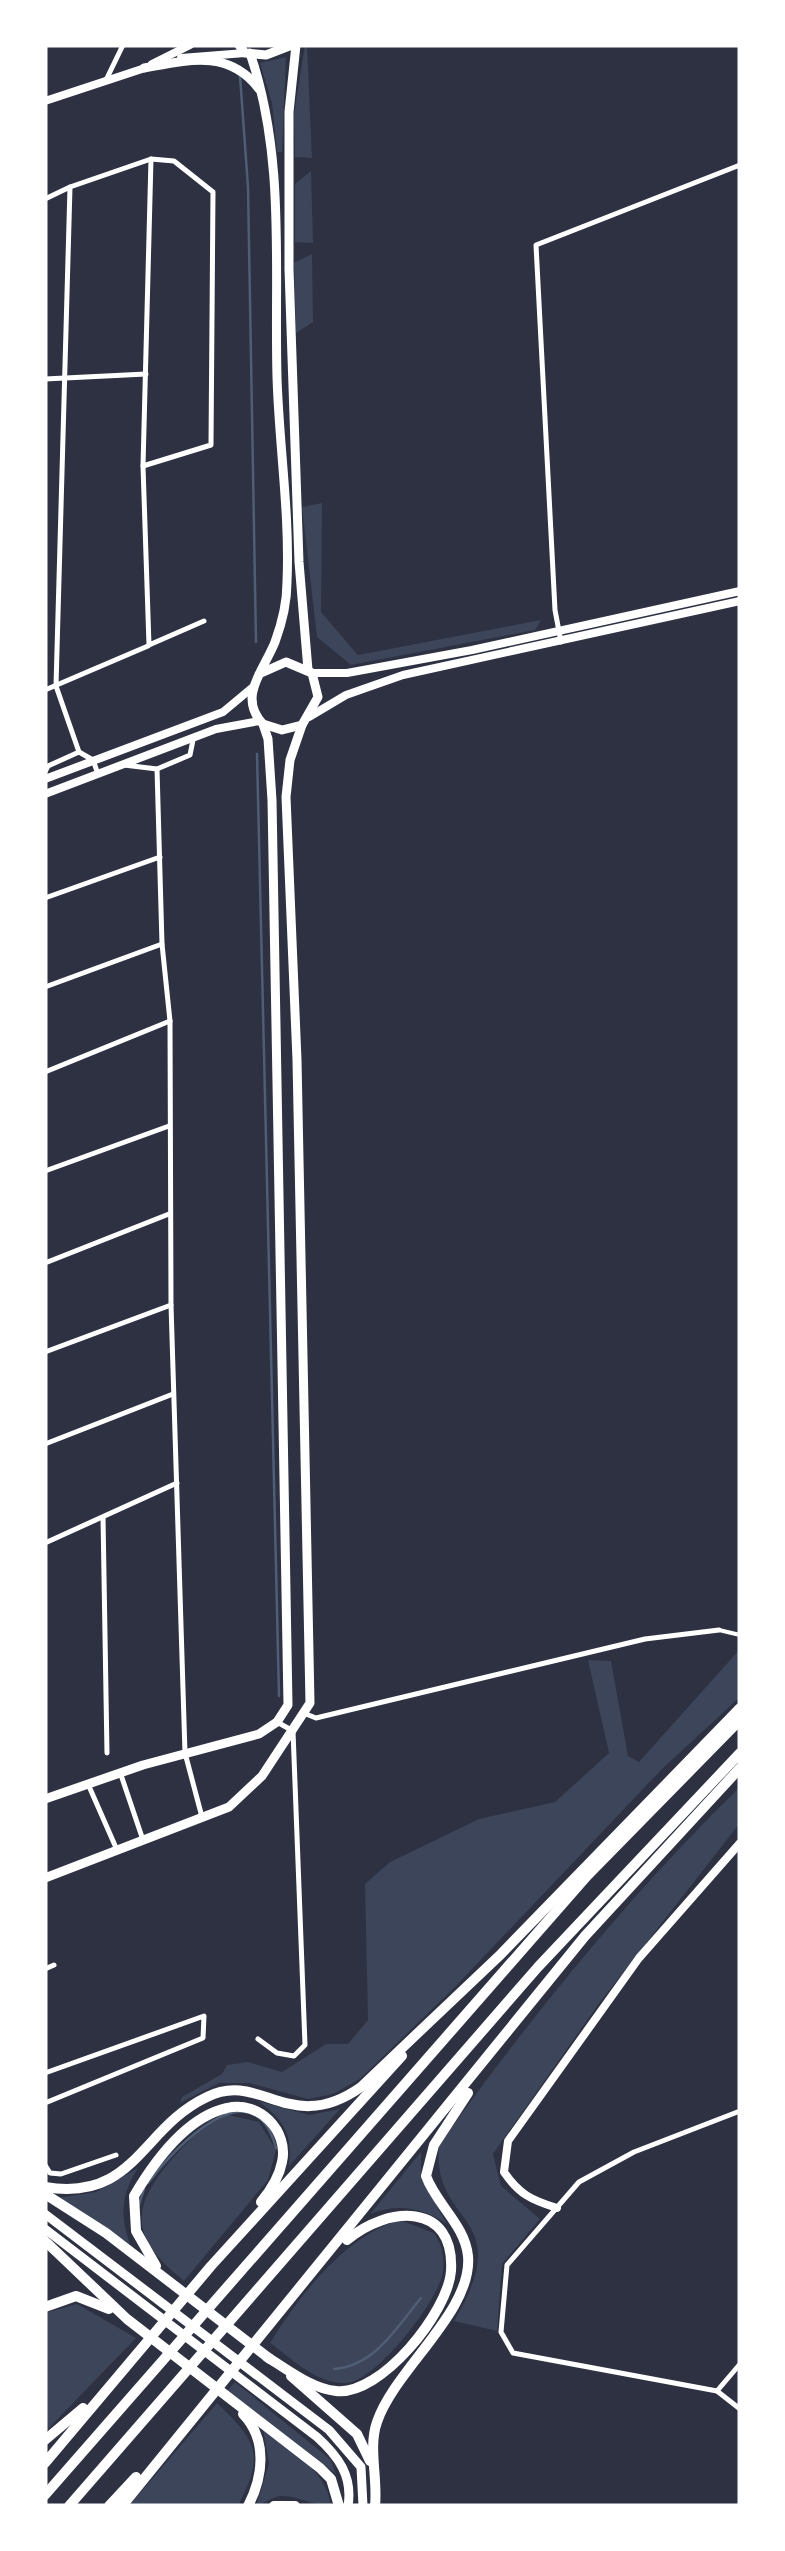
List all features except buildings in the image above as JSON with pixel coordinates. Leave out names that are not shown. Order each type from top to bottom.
[{"type":"highway","points":[[45,2191],[87,2189],[124,2172],[181,2115],[204,2098],[228,2089],[282,2104],[336,2104],[362,2087],[457,1996],[740,1708]]},
{"type":"highway","points":[[45,2495],[587,1876],[740,1720]]},
{"type":"highway","points":[[69,2506],[252,2300],[525,1981],[740,1753]]},
{"type":"highway","points":[[276,2319],[585,1936],[740,1768]]},
{"type":"highway","points":[[45,2463],[210,2266],[457,1996]]},
{"type":"highway","points":[[375,2506],[375,2426],[394,2387],[462,2293],[468,2274],[464,2238],[432,2191],[426,2160],[502,2040]]},
{"type":"highway","points":[[170,2282],[140,2244],[132,2214],[134,2196],[189,2128],[230,2106],[252,2109],[272,2122],[282,2138],[284,2159],[274,2186],[210,2266]]},
{"type":"highway","points":[[45,2191],[170,2282],[357,2434],[372,2466],[375,2506]]},
{"type":"highway","points":[[109,2506],[346,2241],[377,2219],[398,2213],[418,2216],[438,2229],[450,2248],[448,2289],[392,2368],[377,2380],[360,2390],[323,2389],[266,2357]]},
{"type":"highway","points":[[45,2241],[126,2320],[320,2468],[332,2479],[338,2506]]},
{"type":"highway","points":[[45,2307],[76,2296],[126,2320]]},
{"type":"highway","points":[[45,2440],[78,2414],[132,2357]]},
{"type":"highway","points":[[222,2392],[249,2420],[257,2437],[262,2468],[248,2506]]},
{"type":"highway","points":[[122,2506],[198,2410]]},
{"type":"highway","points":[[274,2506],[295,2506]]},
{"type":"main road","points":[[245,50],[277,54],[294,45]]},
{"type":"main road","points":[[45,1878],[229,1807],[247,1792],[306,1714],[312,1688],[286,798],[290,760],[318,697],[310,671],[288,269],[289,112],[294,45]]},
{"type":"main road","points":[[45,1799],[120,1772],[258,1734],[277,1722],[291,1690],[272,800],[261,723],[252,706],[253,687],[275,642],[288,582],[278,390],[276,194],[266,97],[245,50]]},
{"type":"main road","points":[[144,68],[222,60],[237,67],[266,97]]},
{"type":"main road","points":[[259,674],[286,662],[310,671]]},
{"type":"main road","points":[[261,723],[282,730],[306,721]]},
{"type":"main road","points":[[45,2214],[330,2430],[361,2466],[364,2506]]},
{"type":"main road","points":[[45,2229],[336,2454],[347,2476],[348,2506]]},
{"type":"street","points":[[107,80],[123,45]]},
{"type":"street","points":[[144,68],[190,45]]},
{"type":"street","points":[[45,101],[144,68],[206,53],[245,50]]},
{"type":"street","points":[[149,646],[143,466],[151,159]]},
{"type":"street","points":[[45,199],[151,159],[174,161],[214,192],[211,445],[143,466]]},
{"type":"street","points":[[561,642],[536,245],[740,166]]},
{"type":"street","points":[[70,187],[61,378],[56,686],[79,752],[93,760],[98,774]]},
{"type":"street","points":[[45,379],[146,374]]},
{"type":"street","points":[[310,671],[347,672],[740,591]]},
{"type":"street","points":[[306,721],[346,695],[403,675],[740,601]]},
{"type":"street","points":[[45,690],[204,621]]},
{"type":"street","points":[[45,775],[223,712],[253,687]]},
{"type":"street","points":[[45,794],[194,737],[261,723]]},
{"type":"street","points":[[121,764],[156,769],[190,755],[194,737],[190,725]]},
{"type":"street","points":[[45,775],[48,766],[79,752]]},
{"type":"street","points":[[156,769],[162,944],[170,1021],[171,1305],[184,1753],[202,1817]]},
{"type":"street","points":[[45,898],[160,857]]},
{"type":"street","points":[[45,986],[162,944]]},
{"type":"street","points":[[45,1072],[170,1021]]},
{"type":"street","points":[[45,1171],[170,1125]]},
{"type":"street","points":[[45,1263],[170,1214]]},
{"type":"street","points":[[45,1352],[171,1305]]},
{"type":"street","points":[[45,1444],[174,1393]]},
{"type":"street","points":[[45,1543],[177,1483]]},
{"type":"street","points":[[103,1517],[107,1753]]},
{"type":"street","points":[[306,1714],[316,1718],[645,1639],[719,1630],[740,1635]]},
{"type":"street","points":[[258,2039],[278,2053],[294,2056],[305,2045],[293,1731],[277,1722]]},
{"type":"street","points":[[120,1772],[143,1840]]},
{"type":"street","points":[[88,1783],[117,1850]]},
{"type":"street","points":[[556,2208],[528,2200],[516,2189],[504,2172],[508,2141],[638,1958],[740,1843]]},
{"type":"street","points":[[45,1969],[54,1965]]},
{"type":"street","points":[[45,2073],[204,2016],[203,2038],[45,2103]]},
{"type":"street","points":[[740,2111],[605,2166],[580,2182],[508,2265],[501,2332],[513,2353],[717,2390],[740,2409]]},
{"type":"street","points":[[45,2165],[50,2173],[60,2174],[116,2155]]},
{"type":"street","points":[[717,2390],[740,2364]]},
{"type":"shaded area","points":[[305,45],[312,158],[295,157],[294,114]]},
{"type":"shaded area","points":[[286,57],[282,152],[277,152],[272,103],[260,63]]},
{"type":"shaded area","points":[[311,171],[313,243],[295,242],[295,184]]},
{"type":"shaded area","points":[[312,254],[313,322],[296,333],[294,263]]},
{"type":"shaded area","points":[[322,503],[321,612],[358,655],[541,620],[535,630],[351,665],[317,637],[302,507]]},
{"type":"shaded area","points":[[740,1649],[740,1697],[662,1769],[456,1986],[360,2079],[333,2094],[308,2099],[249,2083],[219,2083],[180,2103],[182,2097],[222,2074],[227,2065],[248,2062],[282,2072],[326,2044],[348,2044],[368,2020],[365,1884],[390,1862],[479,1819],[555,1802],[609,1753],[588,1660],[611,1661],[628,1756],[639,1762]]},
{"type":"shaded area","points":[[740,1787],[740,1823],[600,2002],[493,2154],[501,2186],[540,2219],[502,2264],[497,2331],[454,2321],[472,2286],[478,2259],[476,2239],[447,2192],[440,2172],[439,2145],[582,1959]]},
{"type":"shaded area","points":[[258,2101],[309,2115],[340,2109],[289,2166],[290,2145],[285,2129]]},
{"type":"shaded area","points":[[228,2115],[259,2122],[276,2150],[268,2180],[184,2281],[153,2251],[145,2236],[143,2208],[159,2176],[179,2151],[205,2128]]},
{"type":"shaded area","points":[[421,2152],[421,2179],[447,2224],[410,2209],[370,2214]]},
{"type":"shaded area","points":[[138,2168],[124,2205],[130,2244],[57,2198],[96,2192]]},
{"type":"shaded area","points":[[400,2220],[434,2233],[443,2253],[443,2270],[428,2305],[387,2357],[357,2380],[335,2382],[305,2369],[270,2343],[310,2287],[343,2253],[380,2228]]},
{"type":"shaded area","points":[[77,2304],[136,2338],[45,2432],[45,2313]]},
{"type":"shaded area","points":[[235,2382],[330,2459],[336,2474],[227,2391]]},
{"type":"shaded area","points":[[217,2403],[242,2429],[253,2451],[252,2474],[238,2506],[129,2506]]},
{"type":"shaded area","points":[[263,2429],[315,2472],[331,2506],[280,2496],[256,2506],[269,2464]]},
{"type":"waterway","points":[[240,76],[248,187],[256,642]]},
{"type":"waterway","points":[[257,754],[279,1696]]},
{"type":"waterway","points":[[148,2183],[194,2134],[232,2113],[250,2113],[265,2124],[276,2148]]},
{"type":"waterway","points":[[139,2205],[144,2189]]},
{"type":"waterway","points":[[334,2369],[373,2353],[421,2298]]}]
